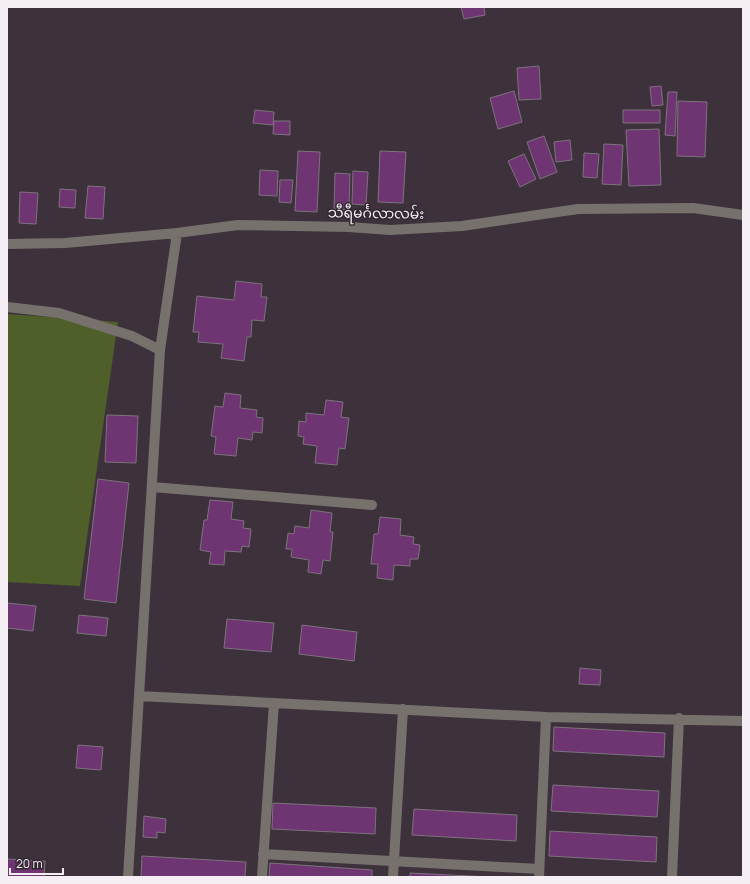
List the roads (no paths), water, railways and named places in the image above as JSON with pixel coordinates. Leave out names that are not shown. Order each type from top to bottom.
[{"type":"street","name":"သီရီမင်္ဂလာလမ်း","points":[[7,244],[65,244],[177,233],[238,225],[349,227],[390,230],[462,226],[578,208],[693,208],[743,215]]},
{"type":"street","points":[[128,877],[160,350],[177,233]]},
{"type":"street","points":[[7,307],[59,313],[132,336],[160,350]]},
{"type":"street","points":[[152,487],[372,506]]},
{"type":"street","points":[[139,696],[546,717],[679,718],[743,721]]},
{"type":"street","points":[[262,877],[274,703]]},
{"type":"street","points":[[393,877],[403,709]]},
{"type":"street","points":[[263,854],[394,861],[539,873],[546,717]]},
{"type":"street","points":[[672,877],[679,718]]}]
